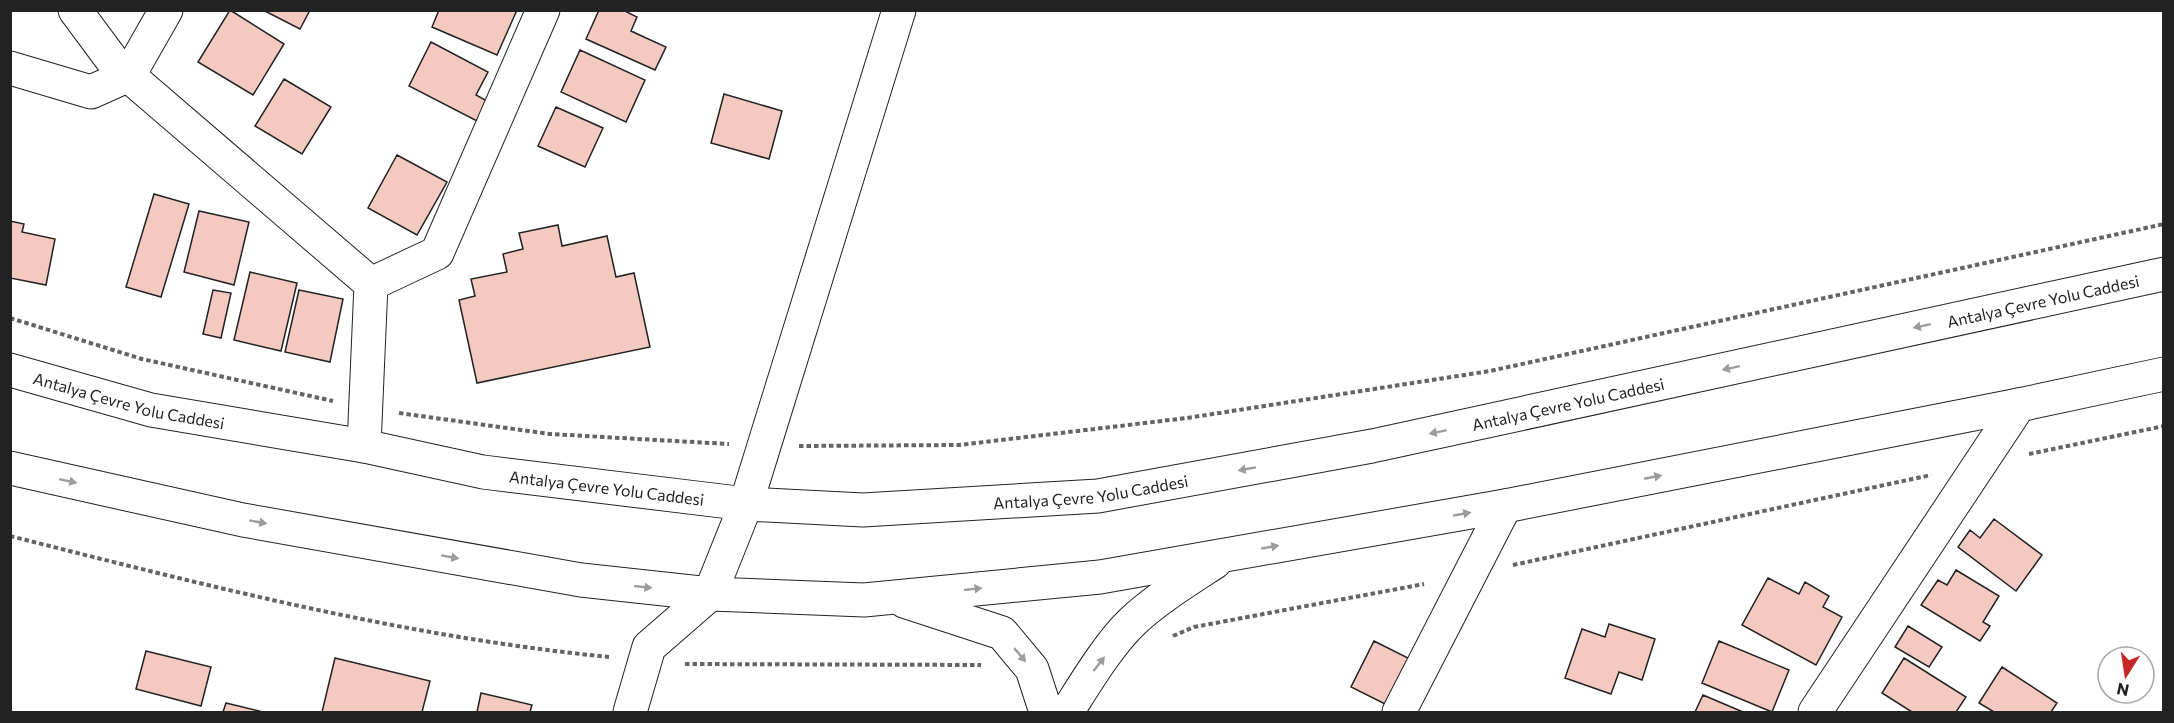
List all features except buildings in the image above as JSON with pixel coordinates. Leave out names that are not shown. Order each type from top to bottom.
[{"type":"main road","points":[[75,10],[115,64],[371,284]]},
{"type":"main road","points":[[10,68],[91,93],[129,75],[166,10]]},
{"type":"main road","points":[[371,284],[437,252],[543,10]]},
{"type":"main road","points":[[630,712],[649,647],[710,594],[746,504],[899,10]]},
{"type":"main road","name":"Antalya Çevre Yolu Caddesi","points":[[10,370],[151,410],[364,447],[483,472],[746,504],[863,510],[1098,496],[1372,446],[2163,274]]},
{"type":"main road","points":[[364,447],[371,284]]},
{"type":"main road","points":[[10,468],[278,526],[581,580],[710,594],[864,600],[1100,577],[1505,506],[2019,405],[2163,374]]},
{"type":"main road","points":[[1815,712],[2019,405]]},
{"type":"main road","points":[[1400,712],[1505,506]]},
{"type":"main road","points":[[1067,712],[1094,669],[1132,622],[1226,554]]},
{"type":"main road","points":[[894,597],[1002,633],[1032,669],[1046,712]]},
{"type":"path","points":[[10,318],[142,358],[365,408],[550,434],[765,446],[958,445],[1187,418],[1490,371],[2163,224]]},
{"type":"path","points":[[1164,641],[1194,627],[1470,575],[2163,426]]},
{"type":"path","points":[[10,536],[188,581],[355,619],[570,653],[701,665],[990,665],[1023,658]]}]
